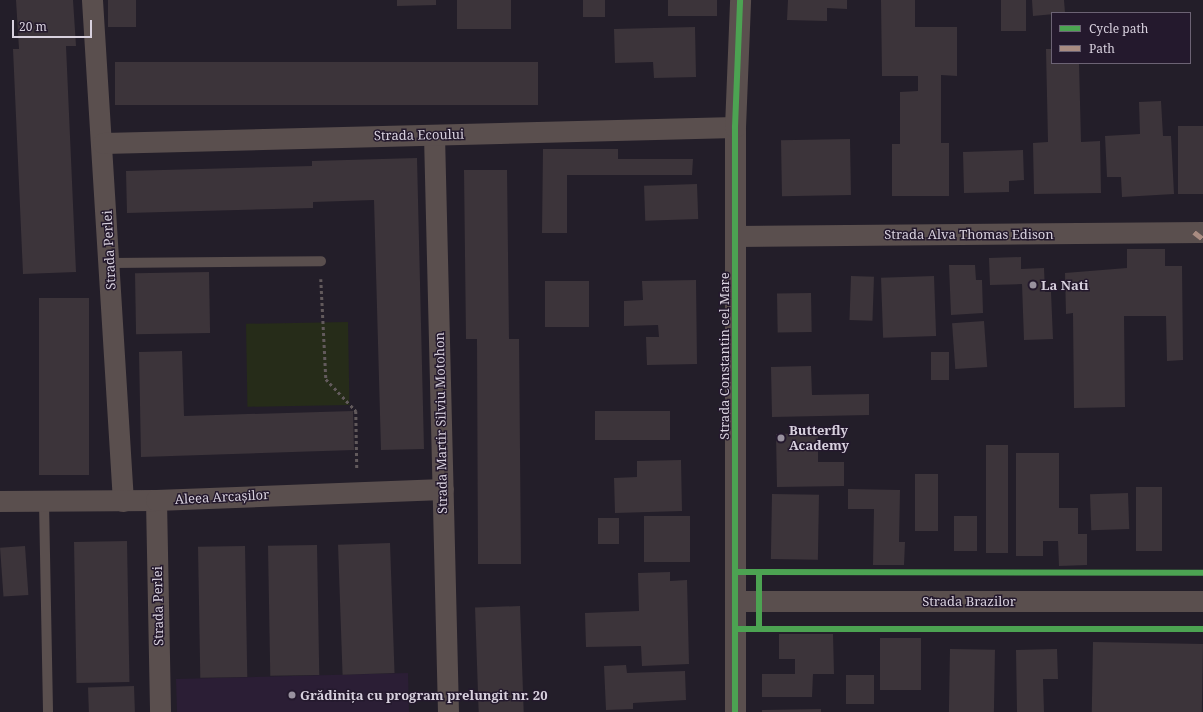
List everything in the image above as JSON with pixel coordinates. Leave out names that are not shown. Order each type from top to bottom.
[{"type":"street","name":"Strada Perlei","points":[[92,0],[103,143],[123,501]]},
{"type":"street","name":"Strada Constantin cel Mare","points":[[735,712],[735,127],[740,0]]},
{"type":"street","name":"Strada Ecoului","points":[[103,143],[735,127]]},
{"type":"street","name":"Strada Martir Silviu Motohon","points":[[434,135],[448,712]]},
{"type":"street","name":"Strada Alva Thomas Edison","points":[[735,236],[1203,232]]},
{"type":"street","name":"Aleea Arcașilor","points":[[0,501],[123,501],[443,489]]},
{"type":"street","name":"Strada Perlei","points":[[156,500],[160,712]]},
{"type":"street","name":"Strada Brazilor","points":[[735,601],[1203,601]]},
{"type":"lane","points":[[110,263],[320,261]]},
{"type":"lane","points":[[44,502],[48,712]]},
{"type":"path","points":[[320,261],[326,379],[356,411],[358,491]]},
{"type":"shaded area","name":"Grădinița cu program prelungit nr. 20","points":[[408,673],[409,712],[177,712],[176,679]]},
{"type":"green space","points":[[348,322],[349,405],[247,407],[246,324]]},
{"type":"building","points":[[16,0],[73,0],[76,46],[66,46],[76,272],[23,274],[13,49],[19,49]]},
{"type":"building","points":[[108,0],[136,0],[136,27],[108,27]]},
{"type":"building","points":[[397,0],[436,0],[436,5],[397,6]]},
{"type":"building","points":[[457,0],[511,0],[511,29],[457,29]]},
{"type":"building","points":[[583,0],[605,0],[605,17],[583,17]]},
{"type":"building","points":[[668,0],[717,0],[717,16],[668,16]]},
{"type":"building","points":[[788,0],[847,0],[847,9],[827,8],[827,21],[787,20]]},
{"type":"building","points":[[881,0],[915,0],[915,27],[957,27],[957,76],[941,75],[941,143],[949,143],[949,196],[892,196],[892,144],[900,144],[900,92],[918,91],[918,76],[882,76]]},
{"type":"building","points":[[1001,0],[1026,0],[1026,31],[1001,31]]},
{"type":"building","points":[[1032,0],[1064,0],[1065,12],[1051,12],[1051,14],[1033,16]]},
{"type":"building","points":[[695,27],[696,77],[654,78],[653,62],[615,63],[614,29]]},
{"type":"building","points":[[1046,49],[1051,49],[1051,64],[1079,64],[1081,142],[1100,141],[1101,193],[1034,194],[1033,143],[1048,142]]},
{"type":"building","points":[[115,62],[538,62],[538,105],[115,105]]},
{"type":"building","points":[[1161,101],[1163,136],[1171,136],[1174,194],[1122,197],[1121,177],[1107,177],[1105,136],[1140,134],[1139,102]]},
{"type":"building","points":[[1178,126],[1203,126],[1203,194],[1178,194]]},
{"type":"building","points":[[850,139],[851,195],[782,196],[781,140]]},
{"type":"building","points":[[543,149],[618,149],[618,159],[693,159],[692,175],[567,175],[567,233],[542,233]]},
{"type":"building","points":[[1023,150],[1024,180],[1009,181],[1009,192],[964,193],[963,152]]},
{"type":"building","points":[[417,158],[424,449],[381,450],[374,200],[313,202],[313,208],[127,213],[126,171],[312,166],[312,161]]},
{"type":"building","points":[[464,170],[507,170],[509,339],[519,339],[521,564],[478,564],[477,339],[466,339]]},
{"type":"building","points":[[697,184],[698,219],[645,221],[644,186]]},
{"type":"building","points":[[1127,249],[1165,249],[1165,266],[1182,266],[1183,360],[1167,361],[1166,316],[1124,316],[1125,407],[1074,408],[1073,313],[1066,314],[1065,273],[1127,268]]},
{"type":"building","points":[[1021,257],[1021,269],[1044,268],[1045,292],[1051,292],[1053,339],[1024,340],[1022,284],[990,285],[989,258]]},
{"type":"building","points":[[949,265],[975,265],[976,280],[982,280],[983,313],[951,315]]},
{"type":"building","points":[[209,272],[210,333],[136,334],[135,273]]},
{"type":"building","points":[[851,276],[874,277],[872,321],[849,320]]},
{"type":"building","points":[[934,276],[936,336],[883,338],[881,278]]},
{"type":"building","points":[[696,280],[697,364],[647,365],[646,337],[659,337],[658,325],[624,326],[624,301],[643,300],[642,281]]},
{"type":"building","points":[[545,281],[589,281],[589,327],[545,327]]},
{"type":"building","points":[[811,293],[812,332],[778,333],[777,294]]},
{"type":"building","points":[[39,298],[89,298],[89,475],[39,475]]},
{"type":"building","points":[[984,321],[987,367],[955,369],[952,323]]},
{"type":"building","points":[[182,351],[184,416],[353,411],[354,450],[141,457],[139,352]]},
{"type":"building","points":[[931,352],[949,352],[949,380],[931,380]]},
{"type":"building","points":[[811,366],[812,395],[869,394],[869,415],[772,417],[771,367]]},
{"type":"building","points":[[595,411],[670,411],[670,440],[595,440]]},
{"type":"building","points":[[818,433],[818,462],[844,462],[844,486],[777,487],[776,434]]},
{"type":"building","points":[[986,445],[1008,445],[1008,553],[986,553]]},
{"type":"building","points":[[1016,453],[1059,453],[1059,508],[1078,508],[1078,534],[1087,534],[1087,565],[1059,566],[1058,541],[1043,541],[1043,556],[1016,556]]},
{"type":"building","points":[[681,460],[682,511],[615,513],[614,478],[637,477],[637,461]]},
{"type":"building","points":[[915,474],[938,474],[938,531],[915,531]]},
{"type":"building","points":[[1136,487],[1162,487],[1162,551],[1136,551]]},
{"type":"building","points":[[848,489],[900,490],[899,542],[905,542],[904,565],[873,565],[874,509],[848,509]]},
{"type":"building","points":[[1128,493],[1129,529],[1091,530],[1090,494]]},
{"type":"building","points":[[772,494],[819,495],[818,560],[771,559]]},
{"type":"building","points":[[644,516],[690,516],[690,562],[644,562]]},
{"type":"building","points":[[954,516],[977,516],[977,551],[954,551]]},
{"type":"building","points":[[598,518],[619,518],[619,544],[598,544]]},
{"type":"building","points":[[127,541],[129,682],[76,683],[74,542]]},
{"type":"building","points":[[390,543],[395,673],[343,675],[338,545]]},
{"type":"building","points":[[317,545],[319,675],[270,676],[268,546]]},
{"type":"building","points":[[25,546],[28,595],[3,597],[0,548]]},
{"type":"building","points":[[245,546],[247,677],[200,678],[198,547]]},
{"type":"building","points":[[670,572],[670,581],[687,580],[689,664],[642,666],[641,646],[586,647],[585,613],[639,611],[638,573]]},
{"type":"building","points":[[520,606],[524,712],[479,712],[475,608]]},
{"type":"building","points":[[779,634],[833,634],[834,674],[813,674],[812,697],[762,697],[762,674],[795,674],[795,659],[779,659]]},
{"type":"building","points":[[880,638],[921,638],[921,690],[880,690]]},
{"type":"building","points":[[1093,642],[1203,644],[1202,712],[1092,712]]},
{"type":"building","points":[[950,649],[995,650],[994,712],[949,712]]},
{"type":"building","points":[[1057,649],[1058,679],[1043,679],[1044,712],[1017,712],[1016,650]]},
{"type":"building","points":[[626,665],[627,673],[685,671],[686,700],[633,703],[633,709],[606,710],[604,666]]},
{"type":"building","points":[[846,675],[874,675],[874,704],[846,704]]},
{"type":"building","points":[[134,686],[135,712],[89,712],[88,688]]},
{"type":"building","points":[[821,709],[821,712],[762,712],[762,710]]},
{"type":"marked path","points":[[1194,232],[1203,239]]},
{"type":"cycle path","points":[[735,712],[735,127],[740,0]]},
{"type":"cycle path","points":[[735,572],[1203,573]]},
{"type":"cycle path","points":[[759,572],[759,629]]},
{"type":"cycle path","points":[[735,629],[1203,629]]},
{"type":"place","name":"La Nati","points":[[1033,285]]},
{"type":"place","name":"Butterfly Academy","points":[[781,438]]},
{"type":"place","name":"Grădinița cu program prelungit nr. 20","points":[[292,695]]}]
